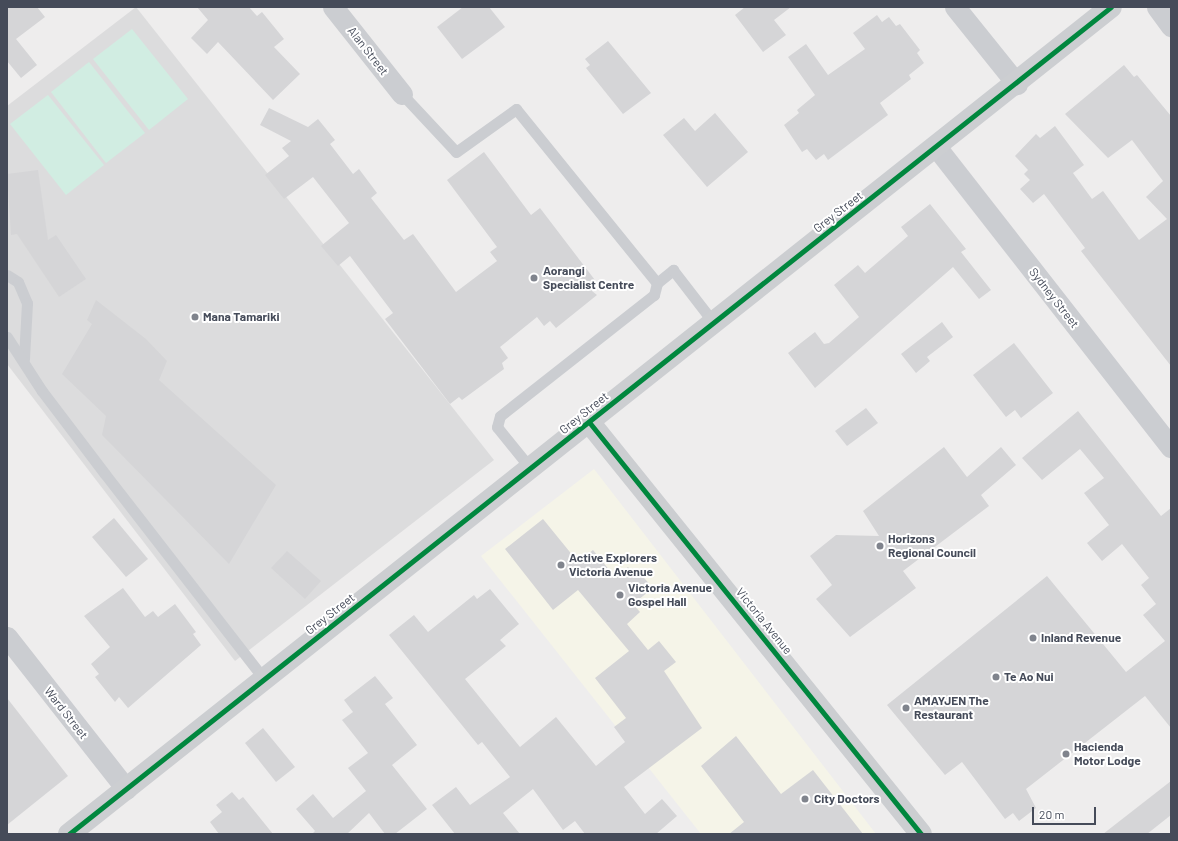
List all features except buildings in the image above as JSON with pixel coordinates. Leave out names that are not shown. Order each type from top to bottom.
[{"type":"street","name":"Alan Street","points":[[333,7],[402,94]]},
{"type":"street","points":[[955,7],[1017,84]]},
{"type":"street","name":"Grey Street","points":[[69,834],[937,148],[1111,7]]},
{"type":"street","points":[[1156,7],[1171,26]]},
{"type":"street","name":"Sydney Street","points":[[937,148],[1171,448]]},
{"type":"street","name":"Victoria Avenue","points":[[589,422],[921,834]]},
{"type":"street","name":"Ward Street","points":[[7,636],[126,789]]},
{"type":"lane","points":[[402,94],[456,152],[516,109],[657,283]]},
{"type":"lane","points":[[531,469],[497,427],[500,416],[654,295],[657,283],[673,270],[714,323]]},
{"type":"lane","points":[[7,275],[18,282],[27,303],[24,359]]},
{"type":"lane","points":[[7,337],[24,359],[42,391],[264,679]]},
{"type":"shaded area","name":"Mana Tamariki","points":[[136,7],[494,460],[235,661],[7,364],[7,106]]},
{"type":"shaded area","points":[[594,469],[876,834],[701,834],[481,556]]},
{"type":"green space","points":[[132,29],[188,99],[149,130],[93,59]]},
{"type":"green space","points":[[89,62],[145,133],[106,163],[51,92]]},
{"type":"green space","points":[[48,95],[104,165],[66,195],[10,124]]},
{"type":"cycle path","points":[[69,834],[1111,7]]},
{"type":"cycle path","points":[[589,422],[921,834]]},
{"type":"place","name":"Aorangi Specialist Centre","points":[[534,278]]},
{"type":"place","name":"Mana Tamariki","points":[[195,317]]},
{"type":"place","name":"Horizons Regional Council","points":[[880,546]]},
{"type":"place","name":"Active Explorers Victoria Avenue","points":[[561,565]]},
{"type":"place","name":"Victoria Avenue Gospel Hall","points":[[620,595]]},
{"type":"place","name":"Inland Revenue","points":[[1033,638]]},
{"type":"place","name":"Te Ao Nui","points":[[996,677]]},
{"type":"place","name":"AMAYJEN The Restaurant","points":[[906,708]]},
{"type":"place","name":"Hacienda Motor Lodge","points":[[1066,754]]},
{"type":"place","name":"City Doctors","points":[[805,799]]}]
